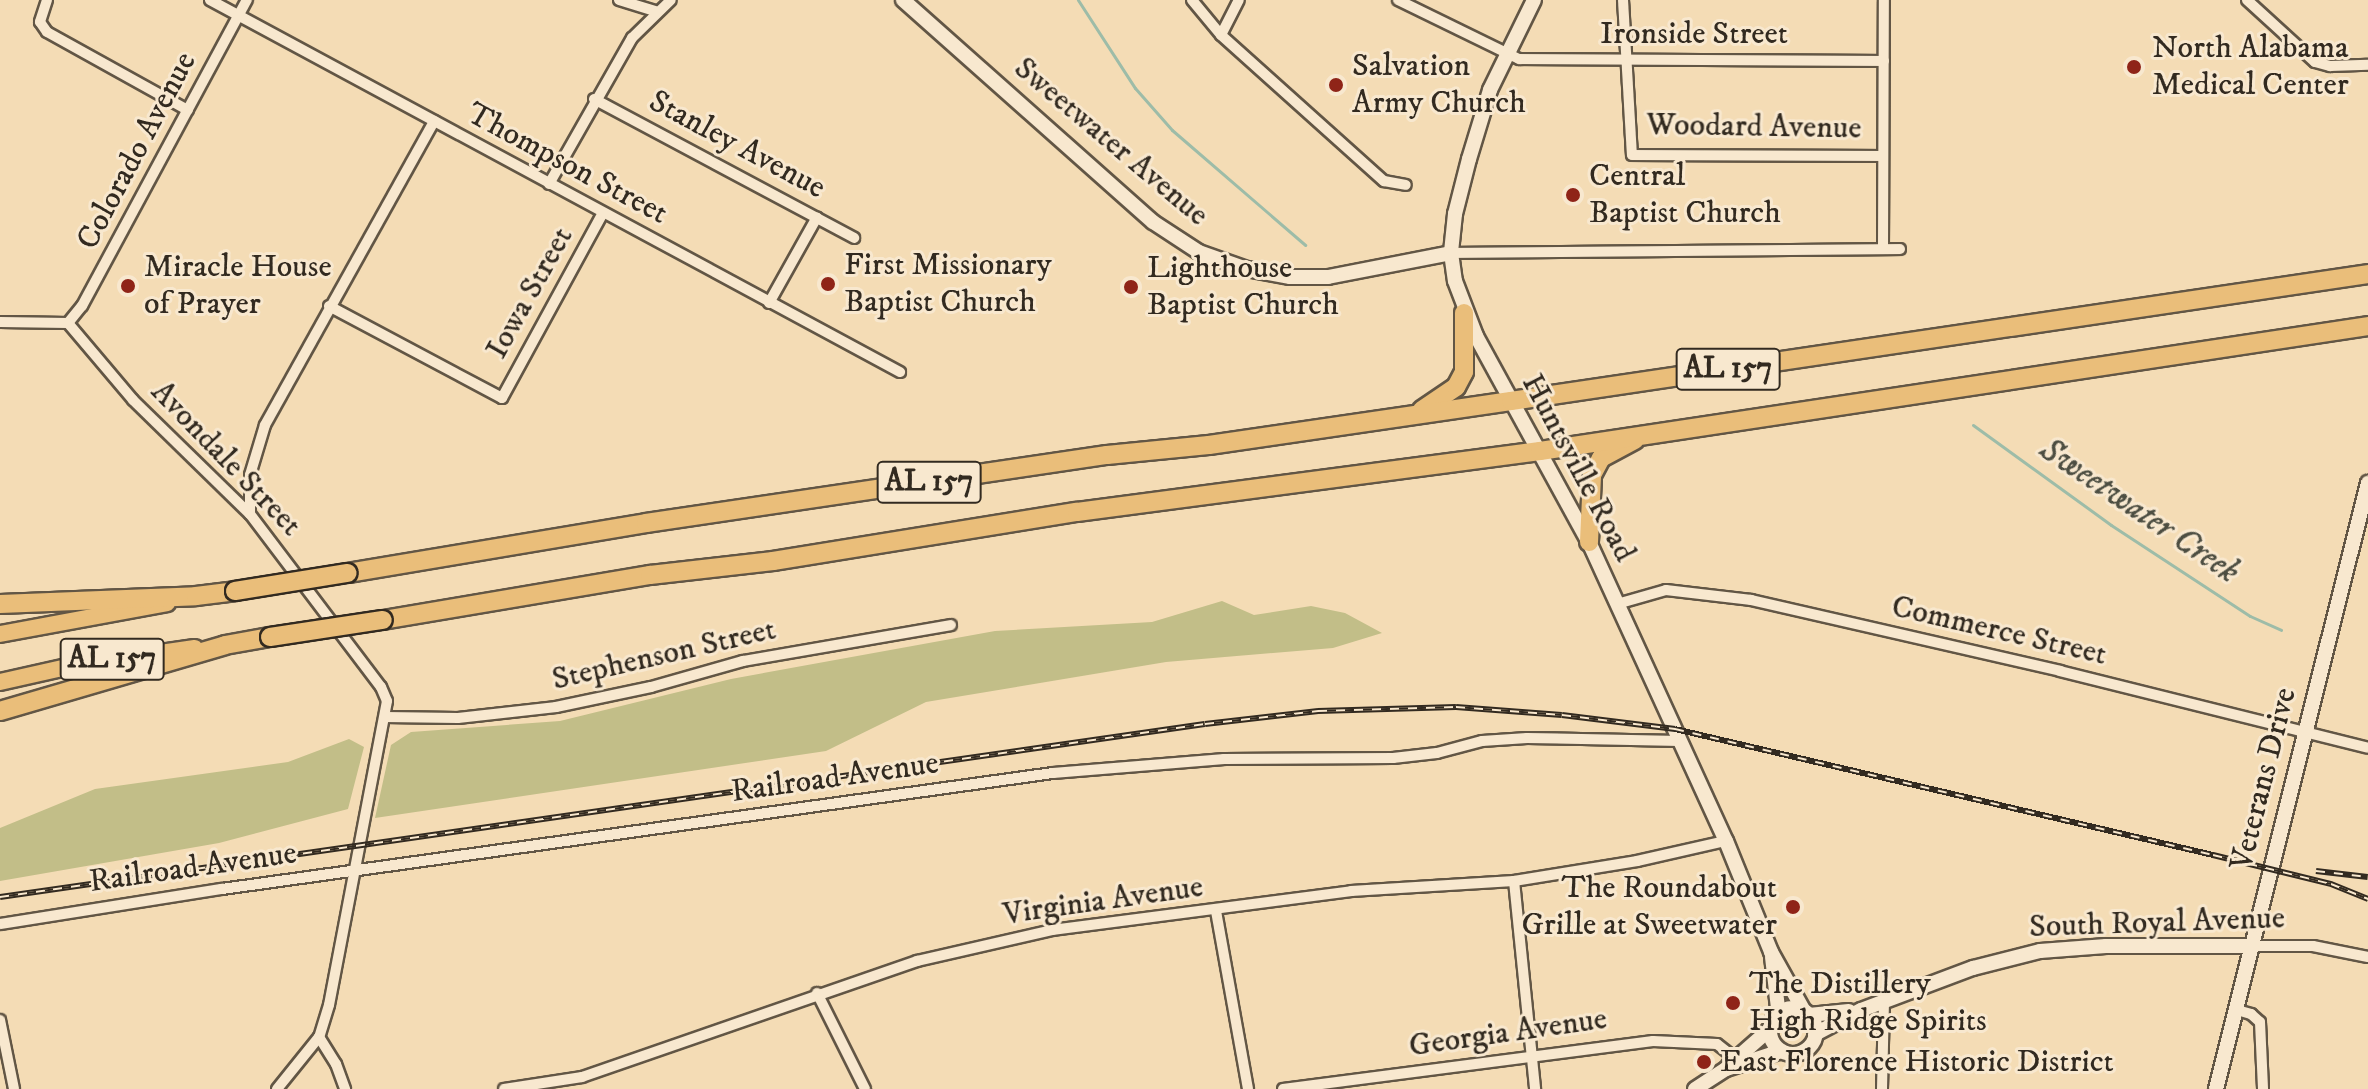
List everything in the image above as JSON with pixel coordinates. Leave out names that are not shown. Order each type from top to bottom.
[{"type":"highway","name":"AL 157","points":[[196,596],[646,523],[1107,455],[1209,445],[2368,274]]},
{"type":"highway","points":[[1414,415],[1456,387],[1464,372],[1464,313]]},
{"type":"highway","name":"AL 157","points":[[225,645],[650,575],[773,561],[1077,512],[1540,451],[2368,326]]},
{"type":"highway","points":[[1589,542],[1589,493],[1596,467],[1601,458],[1648,433]]},
{"type":"highway","points":[[0,604],[196,596]]},
{"type":"highway","points":[[0,711],[225,645]]},
{"type":"main road","name":"Sweetwater Avenue","points":[[903,0],[1153,222],[1199,252],[1247,269],[1290,277],[1328,277],[1451,253]]},
{"type":"main road","name":"Huntsville Road","points":[[1534,0],[1505,54],[1469,159],[1455,214],[1451,253],[1464,313],[1589,542],[1726,841],[1771,952],[1806,1013]]},
{"type":"main road","name":"Veterans Drive","points":[[2216,1089],[2368,483]]},
{"type":"main road","name":"AL 157","points":[[0,634],[196,596]]},
{"type":"main road","name":"AL 157","points":[[0,682],[71,666],[225,645]]},
{"type":"main road","name":"South Royal Avenue","points":[[1815,1034],[1861,1010],[1973,968],[2040,951],[2093,947],[2251,946]]},
{"type":"main road","name":"Huntsville Road","points":[[1771,952],[1778,1008],[1772,1023]]},
{"type":"main road","points":[[1695,1089],[1731,1063],[1791,1008],[1806,1013],[1815,1034],[1806,1050],[1793,1054],[1781,1051],[1731,1063]]},
{"type":"main road","name":"South Royal Avenue","points":[[1806,1013],[1861,1010]]},
{"type":"main road","points":[[1772,1023],[1772,1041],[1781,1051]]},
{"type":"street","points":[[47,0],[40,22],[47,32],[188,110]]},
{"type":"street","name":"Thompson Street","points":[[210,0],[900,372]]},
{"type":"street","name":"Colorado Avenue","points":[[68,323],[82,306],[247,0]]},
{"type":"street","points":[[619,0],[653,6],[671,0]]},
{"type":"street","points":[[1192,0],[1221,35],[1384,181],[1406,185]]},
{"type":"street","points":[[1221,35],[1239,0]]},
{"type":"street","name":"Ironside Street","points":[[1398,0],[1519,59],[1884,61]]},
{"type":"street","name":"Woodard Avenue","points":[[1623,0],[1632,155],[1883,156]]},
{"type":"street","points":[[1883,249],[1884,0]]},
{"type":"street","points":[[2247,0],[2315,62],[2330,66],[2368,65]]},
{"type":"street","points":[[549,184],[594,99],[653,6]]},
{"type":"street","name":"Stanley Avenue","points":[[594,99],[854,238]]},
{"type":"street","points":[[250,514],[250,475],[256,447],[329,306],[434,121]]},
{"type":"street","name":"Iowa Street","points":[[329,306],[502,398],[603,213]]},
{"type":"street","points":[[769,303],[817,217]]},
{"type":"street","points":[[1451,253],[1900,249]]},
{"type":"street","points":[[0,322],[68,323]]},
{"type":"street","name":"Avondale Street","points":[[68,323],[133,400],[250,514],[381,687],[387,701],[385,717]]},
{"type":"street","name":"Commerce Street","points":[[1617,604],[1666,590],[1751,600],[2060,671],[2305,735],[2368,748]]},
{"type":"street","name":"Stephenson Street","points":[[385,717],[458,718],[556,707],[651,687],[743,661],[951,625]]},
{"type":"street","points":[[277,1089],[319,1037],[356,871],[385,717]]},
{"type":"street","name":"Railroad Avenue","points":[[0,924],[356,871],[1114,767],[1224,759],[1393,758],[1437,753],[1482,741],[1527,738],[1680,741]]},
{"type":"street","name":"Virginia Avenue","points":[[504,1089],[582,1077],[817,993],[917,961],[1052,930],[1351,891],[1514,881],[1637,861],[1726,841]]},
{"type":"street","points":[[1514,881],[1535,1089]]},
{"type":"street","points":[[1216,911],[1248,1089]]},
{"type":"street","name":"South Royal Avenue","points":[[2251,946],[2313,946],[2368,957]]},
{"type":"street","points":[[817,993],[865,1089]]},
{"type":"street","points":[[1882,1089],[1884,1002]]},
{"type":"street","points":[[2237,1010],[2251,1014],[2260,1022],[2263,1089]]},
{"type":"street","points":[[0,1020],[14,1089]]},
{"type":"street","points":[[319,1037],[336,1064],[345,1089]]},
{"type":"street","name":"Georgia Avenue","points":[[1283,1089],[1639,1042],[1679,1040],[1717,1044],[1731,1063]]},
{"type":"street","points":[[582,1077],[589,1089]]},
{"type":"shaded area","points":[[1222,601],[1254,615],[1311,606],[1345,613],[1382,633],[1333,648],[1166,662],[926,702],[826,751],[375,818],[391,745],[411,732],[560,721],[731,679],[995,631],[1152,622]]},
{"type":"shaded area","points":[[349,739],[364,747],[348,809],[219,843],[0,881],[0,828],[95,789],[288,762]]},
{"type":"waterway","name":"Sweetwater Creek","points":[[1078,0],[1135,88],[1172,130],[1305,245]]},
{"type":"waterway","name":"Sweetwater Creek","points":[[1973,425],[2111,525],[2250,616],[2281,630]]},
{"type":"railway","points":[[0,897],[1205,724],[1318,711],[1456,707],[1562,715],[1675,729],[2213,855],[2331,884],[2368,899]]},
{"type":"railway","points":[[2316,871],[2368,877]]},
{"type":"place","name":"North Alabama Medical Center","points":[[2134,67]]},
{"type":"place","name":"Salvation Army Church","points":[[1336,85]]},
{"type":"place","name":"Central Baptist Church","points":[[1573,195]]},
{"type":"place","name":"First Missionary Baptist Church","points":[[828,284]]},
{"type":"place","name":"Miracle House of Prayer","points":[[128,286]]},
{"type":"place","name":"Lighthouse Baptist Church","points":[[1131,287]]},
{"type":"place","name":"The Roundabout Grille at Sweetwater","points":[[1793,907]]},
{"type":"place","name":"The Distillery High Ridge Spirits","points":[[1733,1003]]},
{"type":"place","name":"East Florence Historic District","points":[[1704,1062]]}]
